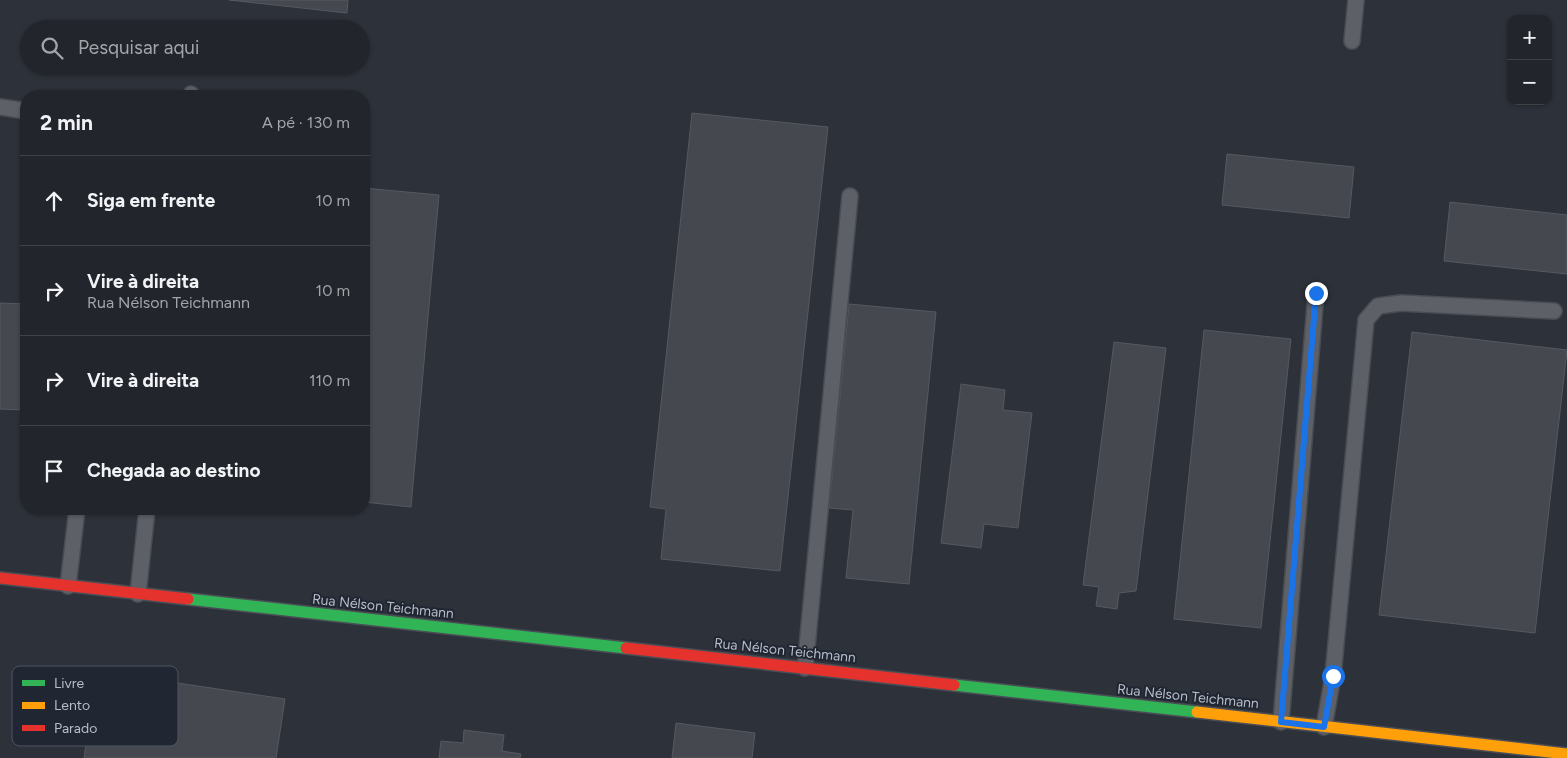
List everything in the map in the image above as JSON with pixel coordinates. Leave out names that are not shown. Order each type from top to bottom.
[{"type":"main road","name":"Rua Nélson Teichmann","points":[[0,578],[1567,754]]},
{"type":"lane","points":[[1352,41],[1356,0]]},
{"type":"lane","points":[[0,107],[20,109]]},
{"type":"lane","points":[[805,668],[850,196]]},
{"type":"lane","points":[[1281,722],[1316,293]]},
{"type":"lane","points":[[1324,727],[1333,676],[1366,320],[1378,306],[1400,303],[1554,312]]},
{"type":"lane","points":[[68,586],[76,515]]},
{"type":"lane","points":[[138,594],[146,515]]},
{"type":"building","points":[[229,0],[348,0],[347,13]]},
{"type":"building","points":[[692,113],[828,127],[780,571],[661,559],[666,509],[650,507]]},
{"type":"building","points":[[1227,154],[1354,167],[1349,218],[1222,205]]},
{"type":"building","points":[[370,189],[439,195],[411,507],[370,503]]},
{"type":"building","points":[[1450,202],[1567,215],[1567,274],[1444,261]]},
{"type":"building","points":[[0,303],[20,304],[20,410],[0,409]]},
{"type":"building","points":[[849,304],[936,312],[909,584],[846,578],[853,510],[829,508]]},
{"type":"building","points":[[1204,330],[1291,339],[1261,628],[1174,619]]},
{"type":"building","points":[[1412,332],[1567,350],[1535,633],[1379,615]]},
{"type":"building","points":[[1114,342],[1166,348],[1136,591],[1119,593],[1117,609],[1096,606],[1099,587],[1083,585]]},
{"type":"building","points":[[961,384],[1005,390],[1003,410],[1032,413],[1018,528],[984,524],[981,548],[941,543]]},
{"type":"building","points":[[178,683],[285,699],[276,758],[84,758],[86,746],[178,746]]},
{"type":"building","points":[[676,723],[755,733],[752,758],[672,758]]},
{"type":"building","points":[[464,730],[504,735],[502,751],[521,754],[520,758],[439,758],[441,741],[463,743]]},
{"type":"traffic: fast","points":[[188,599],[626,648]]},
{"type":"traffic: fast","points":[[954,685],[1197,712]]},
{"type":"traffic: slow","points":[[1197,712],[1567,754]]},
{"type":"traffic: jam","points":[[0,578],[188,599]]},
{"type":"traffic: jam","points":[[626,648],[954,685]]},
{"type":"route","points":[[1316,293],[1281,722],[1324,727],[1333,676]]}]
